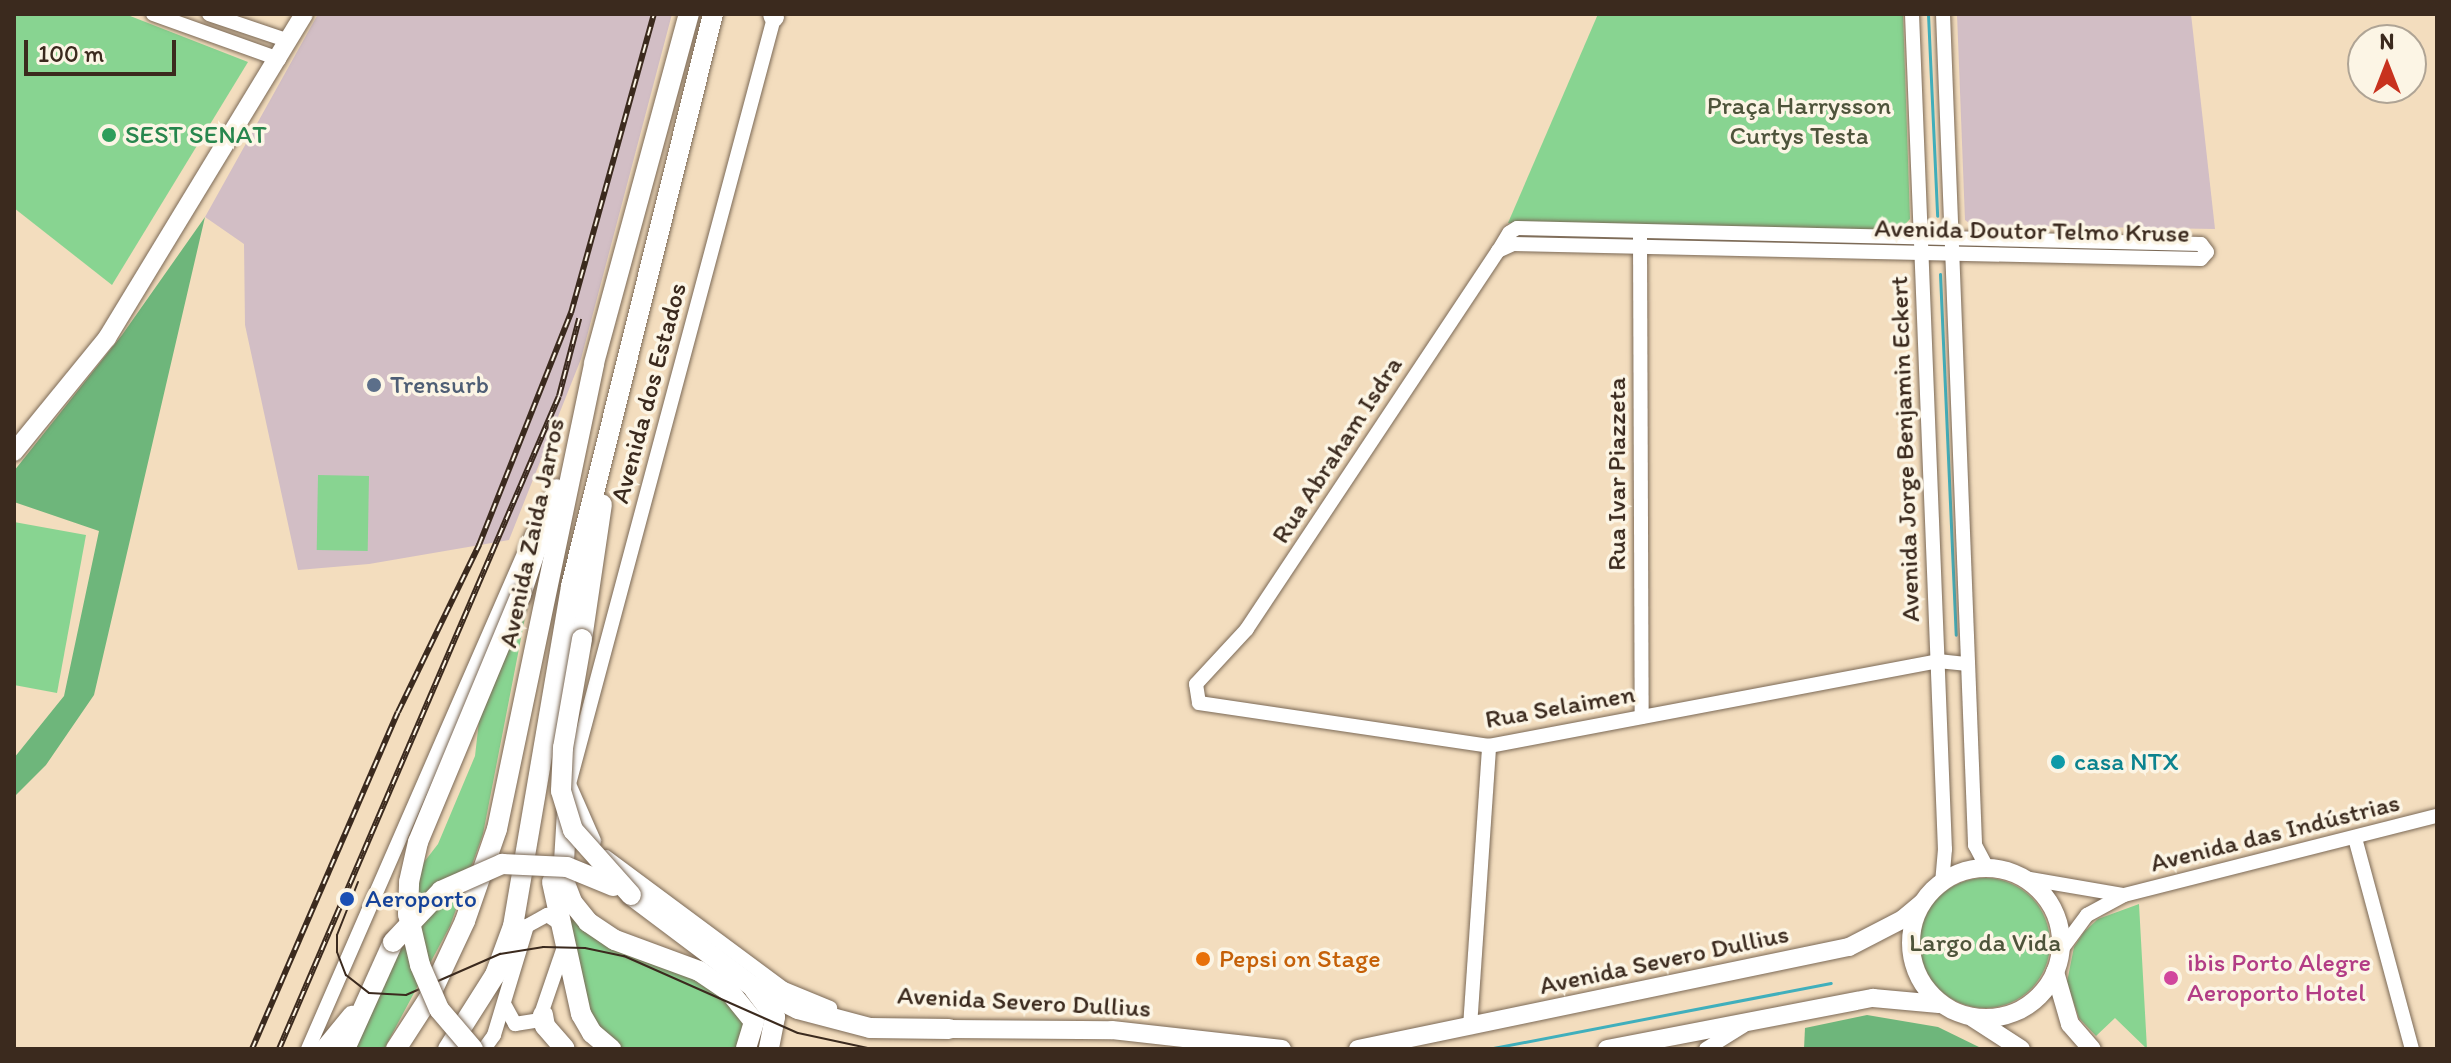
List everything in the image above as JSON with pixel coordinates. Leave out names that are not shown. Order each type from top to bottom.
[{"type":"highway","name":"Avenida Zaida Jarros","points":[[396,1049],[429,998],[459,934],[497,829],[594,363],[689,14]]},
{"type":"highway","name":"Avenida Zaida Jarros","points":[[448,1049],[488,987],[513,926],[571,586],[713,14]]},
{"type":"highway","points":[[473,1049],[439,1009],[420,965],[408,914],[409,882],[418,842],[521,594],[594,363]]},
{"type":"highway","points":[[619,385],[562,759],[565,813],[601,867],[631,895],[752,986],[832,1021],[870,1028],[949,1029]]},
{"type":"highway","points":[[569,784],[555,828],[551,880],[566,933],[581,1014],[592,1033],[611,1049]]},
{"type":"highway","points":[[569,784],[563,878],[572,902],[588,922],[615,940],[699,971],[730,992],[754,1022],[746,1049]]},
{"type":"highway","points":[[345,1049],[393,942],[441,891],[502,864],[567,867],[631,895]]},
{"type":"highway","points":[[752,986],[775,1017],[769,1049]]},
{"type":"highway","points":[[325,1049],[369,994]]},
{"type":"highway","points":[[543,1015],[545,1026],[565,1049]]},
{"type":"main road","points":[[14,452],[107,338],[304,14]]},
{"type":"main road","points":[[1943,1005],[1921,981],[1911,950],[1922,903],[1942,882],[1987,868],[2024,878],[2049,902],[2061,950],[2055,972],[2021,1009],[1971,1016]]},
{"type":"main road","name":"Avenida Severo Dullius","points":[[1358,1049],[1849,947],[1893,925],[1922,903]]},
{"type":"main road","points":[[2055,972],[2070,1024],[2092,1049]]},
{"type":"main road","points":[[1607,1049],[1873,998],[1922,999],[1943,1005],[1971,1016],[2021,1049]]},
{"type":"main road","name":"Avenida Severo Dullius","points":[[949,1029],[1112,1030],[1282,1049]]},
{"type":"street","points":[[153,14],[279,59]]},
{"type":"street","points":[[209,14],[289,41]]},
{"type":"street","name":"Avenida Jorge Benjamin Eckert","points":[[1912,14],[1938,661],[1942,882]]},
{"type":"street","name":"Avenida Jorge Benjamin Eckert","points":[[1943,14],[1975,845],[1987,868]]},
{"type":"street","name":"Avenida dos Estados","points":[[569,784],[774,15]]},
{"type":"street","name":"Avenida Doutor Telmo Kruse","points":[[1517,228],[1921,238],[1952,246],[2201,259],[2207,252],[2201,244]]},
{"type":"street","name":"Rua Abraham Isdra","points":[[1195,694],[1196,684],[1247,629],[1498,251],[1517,228]]},
{"type":"street","name":"Rua Ivar Piazzeta","points":[[1640,231],[1642,717]]},
{"type":"street","name":"Avenida Doutor Telmo Kruse","points":[[1498,251],[1513,244],[1921,253],[1952,246]]},
{"type":"street","points":[[308,1049],[478,654],[557,486]]},
{"type":"street","name":"Rua Selaimen","points":[[1195,694],[1199,703],[1216,709],[1489,746],[1938,661],[1948,652],[1968,658]]},
{"type":"street","points":[[1470,1027],[1489,746]]},
{"type":"street","name":"Avenida Severo Dullius","points":[[569,784],[585,830],[606,857],[784,989],[857,1016],[949,1029]]},
{"type":"street","name":"Avenida das Indústrias","points":[[2061,950],[2087,915],[2124,895],[2437,816]]},
{"type":"street","points":[[2355,838],[2412,1049]]},
{"type":"street","name":"Avenida das Indústrias","points":[[2024,878],[2124,895]]},
{"type":"street","points":[[484,1049],[504,1003],[531,921],[547,915],[566,933],[543,1015],[521,1025],[510,1020],[504,1003]]},
{"type":"street","points":[[1706,1049],[1741,1027],[1775,1016]]},
{"type":"shaded area","points":[[318,14],[672,14],[581,359],[509,540],[369,564],[298,570],[245,325],[244,244],[205,217]]},
{"type":"shaded area","points":[[1957,14],[2191,14],[2215,229],[1972,225],[1965,220]]},
{"type":"green space","name":"SEST SENAT","points":[[14,14],[125,14],[248,62],[112,285],[14,208]]},
{"type":"green space","name":"Praça Harrysson Curtys Testa","points":[[1598,14],[1903,14],[1910,219],[1900,230],[1508,223]]},
{"type":"green space","points":[[205,217],[94,695],[46,765],[14,797],[14,758],[64,696],[99,531],[14,502],[14,471],[122,335]]},
{"type":"green space","points":[[318,475],[369,476],[368,551],[317,550]]},
{"type":"green space","points":[[14,522],[86,535],[57,693],[14,685]]},
{"type":"green space","points":[[529,597],[483,834],[450,926],[384,1049],[352,1049],[418,870],[438,844],[475,756],[480,712]]},
{"type":"green space","name":"Largo da Vida","points":[[1985,878],[2010,883],[2031,897],[2045,918],[2050,943],[2045,968],[2031,989],[2010,1003],[1985,1008],[1960,1003],[1939,989],[1925,968],[1920,943],[1925,918],[1939,897],[1960,883]]},
{"type":"green space","points":[[557,880],[583,927],[691,972],[740,1010],[745,1033],[738,1049],[622,1049],[608,1042],[587,1018]]},
{"type":"green space","points":[[2139,904],[2147,1049],[2115,1018],[2096,1036],[2079,1018],[2067,982],[2074,947],[2084,932],[2098,919]]},
{"type":"green space","points":[[1867,1015],[1938,1027],[1983,1049],[1804,1049],[1805,1028]]},
{"type":"waterway","points":[[1928,14],[1937,216]]},
{"type":"waterway","points":[[1940,274],[1956,635]]},
{"type":"waterway","points":[[1488,1049],[1831,983]]},
{"type":"tram line","points":[[358,882],[337,935],[337,952],[346,975],[369,993],[406,995],[500,954],[543,947],[585,948],[624,956],[798,1033],[872,1049]]},
{"type":"railway","points":[[252,1049],[398,712],[479,545],[571,313],[654,14]]},
{"type":"railway","points":[[279,1049],[559,396],[579,319]]},
{"type":"place","name":"SEST SENAT","points":[[109,135]]},
{"type":"place","name":"Trensurb","points":[[374,385]]},
{"type":"place","name":"casa NTX","points":[[2058,762]]},
{"type":"place","name":"Aeroporto","points":[[347,899]]},
{"type":"place","name":"Pepsi on Stage","points":[[1203,959]]},
{"type":"place","name":"ibis Porto Alegre Aeroporto Hotel","points":[[2171,978]]}]
